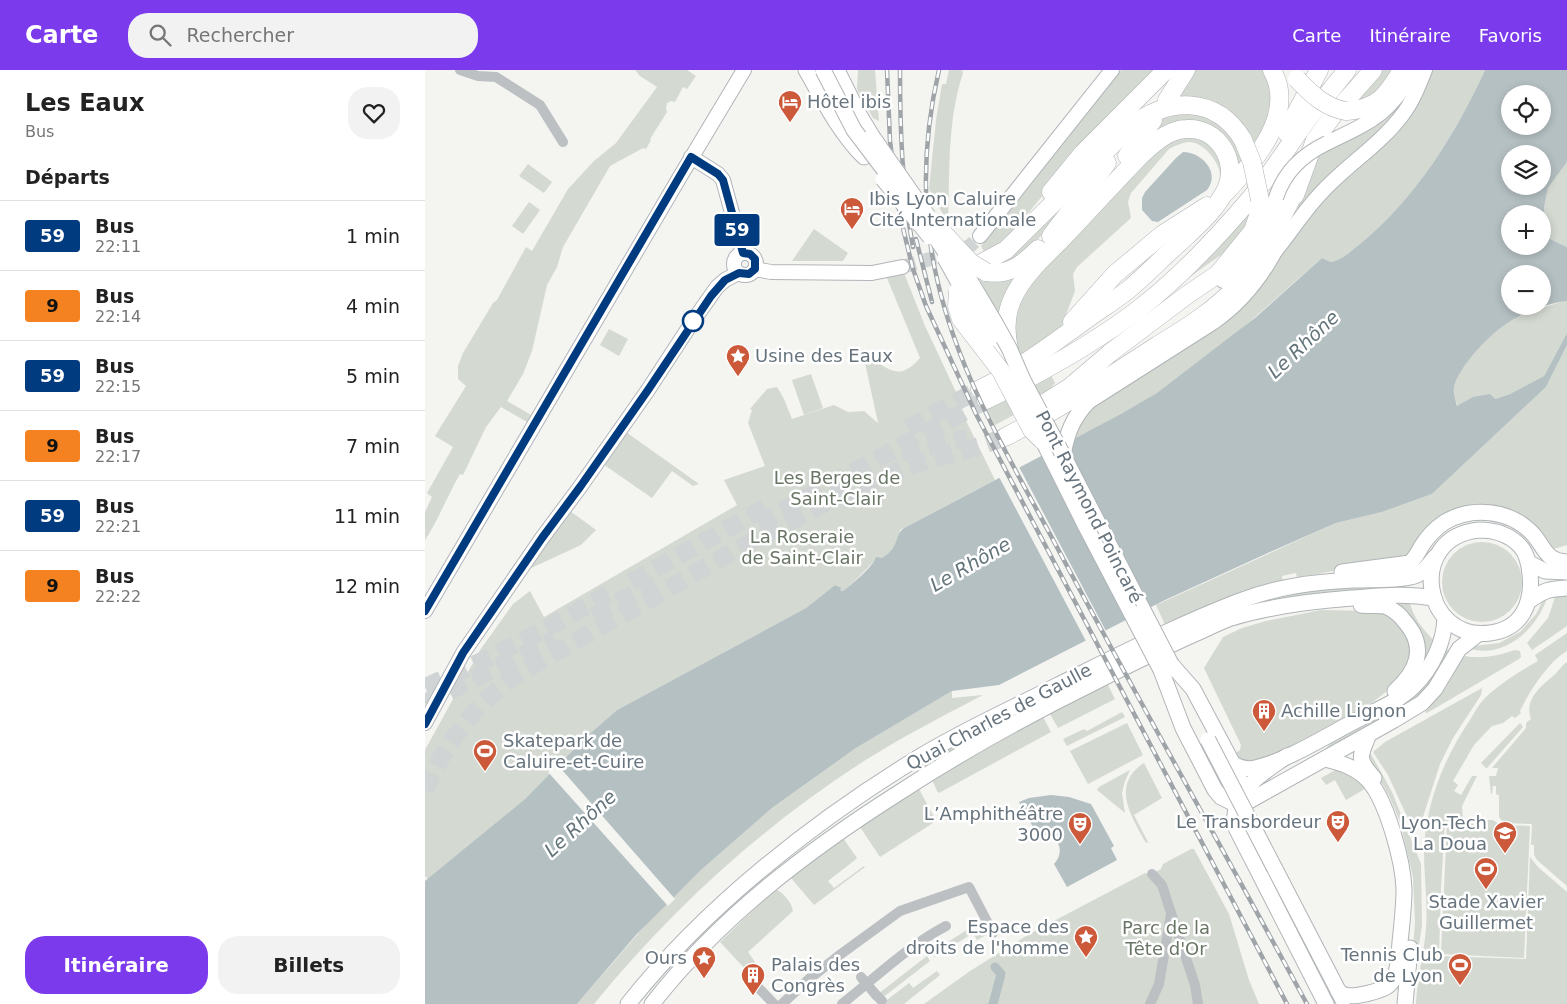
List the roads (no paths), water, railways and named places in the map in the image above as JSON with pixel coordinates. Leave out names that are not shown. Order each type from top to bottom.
[{"type":"highway","points":[[988,266],[1083,152],[1166,70]]},
{"type":"highway","points":[[931,220],[971,262],[988,266],[995,274],[1016,268],[1030,258],[1051,236],[1113,155],[1142,121],[1158,110],[1187,70]]},
{"type":"highway","points":[[1058,340],[1118,278],[1220,198],[1256,156],[1276,121],[1279,97],[1272,70]]},
{"type":"highway","points":[[1314,73],[1331,70]]},
{"type":"highway","points":[[1314,73],[1337,70]]},
{"type":"highway","points":[[1010,367],[1006,320],[1016,291],[1036,266],[1142,154],[1165,136],[1179,130],[1193,129],[1206,132],[1218,141],[1226,153],[1230,170],[1227,187],[1209,215],[1160,260],[1148,266],[1058,340],[1010,367],[983,394],[1037,375],[1097,338],[1161,291],[1213,241],[1250,199],[1305,123],[1347,70]]},
{"type":"highway","points":[[1273,254],[1308,156],[1323,128],[1373,70]]},
{"type":"highway","points":[[1314,73],[1312,94],[1330,107],[1346,111],[1365,109],[1378,102],[1390,90],[1403,70]]},
{"type":"highway","points":[[1010,367],[1044,357],[1092,328],[1131,300],[1190,249],[1265,163],[1295,118],[1314,73]]},
{"type":"highway","points":[[1305,123],[1314,73]]},
{"type":"highway","points":[[1043,441],[1032,430],[1001,371],[961,319],[957,306],[965,277],[971,270],[988,266],[1006,250],[1131,127],[1158,110],[1181,104],[1212,110],[1230,123],[1243,140],[1265,200],[1261,228],[1253,242],[1221,277],[1187,295],[1070,386],[1050,400],[1002,432],[1069,402],[1183,331],[1224,299],[1238,286],[1267,248],[1298,185]]},
{"type":"highway","points":[[1158,346],[1197,312],[1238,250],[1253,231],[1265,200]]},
{"type":"highway","points":[[1050,400],[1079,368],[1111,342],[1124,337],[1238,250]]},
{"type":"main road","points":[[425,611],[744,70]]},
{"type":"main road","points":[[806,70],[832,116],[854,147],[880,176],[946,259],[990,339],[1010,367]]},
{"type":"main road","points":[[823,70],[858,136],[939,242],[990,339]]},
{"type":"main road","points":[[837,70],[872,136],[973,284],[1010,367]]},
{"type":"main road","points":[[841,70],[847,90]]},
{"type":"main road","points":[[980,236],[1112,70]]},
{"type":"main road","points":[[1265,200],[1306,155],[1381,114],[1392,104],[1414,70]]},
{"type":"main road","points":[[1063,455],[1068,432],[1079,412],[1100,393],[1213,322],[1228,311],[1253,285],[1273,254],[1320,193],[1384,136],[1398,121],[1408,107],[1425,70]]},
{"type":"main road","points":[[691,157],[718,174],[723,180],[743,253]]},
{"type":"main road","points":[[739,273],[734,263],[737,256],[743,253],[750,254],[755,259],[755,269]]},
{"type":"main road","points":[[755,269],[771,272],[872,273],[902,267]]},
{"type":"main road","points":[[425,723],[463,653],[542,538],[648,390],[693,321],[725,280],[739,273],[749,274],[755,269]]},
{"type":"main road","points":[[962,287],[1010,367]]},
{"type":"main road","name":"Pont Raymond Poincaré","points":[[1010,367],[1043,441],[1085,525],[1166,667]]},
{"type":"main road","name":"Pont Raymond Poincaré","points":[[1010,367],[1063,455],[1166,667]]},
{"type":"main road","points":[[1290,585],[1349,571],[1410,563],[1415,559],[1429,536],[1445,522],[1457,516],[1480,512],[1493,513],[1515,520],[1531,533],[1548,556],[1553,560],[1567,562]]},
{"type":"main road","points":[[1468,531],[1497,531],[1515,541],[1521,547],[1529,564],[1531,588],[1525,610],[1508,627],[1492,633],[1478,634],[1457,627],[1445,618],[1434,598],[1431,585],[1435,557],[1447,541],[1468,531]]},
{"type":"main road","name":"Quai Charles de Gaulle","points":[[628,1004],[687,938],[767,864],[832,814],[923,755],[1153,639],[1224,607],[1290,585],[1411,577],[1425,569],[1435,557]]},
{"type":"main road","points":[[1529,564],[1545,571],[1567,572]]},
{"type":"main road","points":[[1529,601],[1551,588],[1567,588]]},
{"type":"main road","name":"Quai Charles de Gaulle","points":[[652,1004],[700,950],[743,906],[779,876],[852,822],[940,766],[1042,708],[1181,640],[1228,619],[1256,611],[1298,603],[1395,594],[1412,594],[1434,598]]},
{"type":"main road","points":[[1330,600],[1353,605],[1385,606],[1401,617],[1417,641],[1417,658],[1408,678],[1381,703],[1356,720]]},
{"type":"main road","points":[[1230,759],[1242,769],[1253,769],[1287,756],[1398,699],[1415,685],[1428,669],[1442,641],[1445,631],[1445,618]]},
{"type":"main road","points":[[1166,667],[1183,728],[1215,790],[1228,802],[1243,799],[1325,759],[1422,703],[1435,689],[1459,649],[1478,634]]},
{"type":"main road","points":[[1166,667],[1193,688],[1230,759],[1243,799]]},
{"type":"main road","points":[[1166,667],[1208,740],[1272,870],[1340,1000],[1345,996],[1370,993],[1390,984],[1395,976],[1398,966],[1404,887],[1391,826],[1375,788],[1367,779],[1344,763],[1325,759]]},
{"type":"main road","points":[[1369,734],[1361,761],[1376,780],[1387,799],[1396,822],[1411,883],[1413,910],[1405,1004]]},
{"type":"main road","points":[[1287,756],[1258,778],[1243,799],[1234,824],[1327,1004]]},
{"type":"street","points":[[460,70],[478,76],[497,77],[539,106],[563,142]]},
{"type":"street","points":[[1152,874],[1162,885],[1195,985],[1198,1004]]},
{"type":"street","points":[[782,1004],[841,954],[900,911],[969,887],[976,910],[993,933]]},
{"type":"street","points":[[1150,1004],[1159,984],[1171,913]]},
{"type":"street","points":[[842,1004],[899,957],[933,932],[946,926]]},
{"type":"street","points":[[861,976],[879,998]]},
{"type":"street","points":[[749,978],[774,1004]]},
{"type":"water","name":"Le Rhône","points":[[1485,70],[1567,70],[1567,162],[1551,184],[1551,145],[1501,145],[1501,195],[1547,195],[1545,205],[1501,205],[1501,255],[1551,255],[1551,239],[1567,247],[1567,301],[1551,304],[1551,265],[1501,265],[1501,315],[1522,315],[1502,327],[1468,361],[1461,371],[1454,390],[1457,406],[1473,397],[1490,394],[1495,399],[1510,394],[1544,376],[1567,333],[1567,345],[1546,387],[1432,494],[1382,512],[1336,523],[1270,552],[1165,600],[999,685],[952,691],[856,748],[772,808],[701,870],[636,935],[577,1004],[425,1004],[425,881],[525,799],[585,738],[617,710],[806,608],[835,585],[842,588],[840,590],[843,591],[867,570],[876,557],[882,558],[892,550],[899,534],[904,528],[1121,414],[1157,393],[1256,317],[1322,258],[1331,262],[1339,259],[1380,226],[1416,186],[1461,118]]},
{"type":"water","points":[[1183,152],[1190,153],[1203,160],[1211,171],[1211,183],[1207,190],[1158,222],[1152,221],[1142,210],[1142,198],[1145,192]]},
{"type":"water","name":"L’Amphithéâtre 3000","points":[[1051,795],[1069,797],[1091,804],[1114,846],[1111,848],[1117,860],[1067,887],[1054,864],[1060,853],[1058,843],[1055,839],[1045,835],[1038,836],[1019,802],[1029,798]]},
{"type":"waterway","points":[[993,1004],[1001,974],[995,967]]},
{"type":"tunnel","points":[[902,267],[962,250],[971,245],[980,236]]},
{"type":"tunnel","points":[[908,428],[980,389]]},
{"type":"tunnel","points":[[758,524],[986,400]]},
{"type":"tunnel","points":[[425,790],[442,756],[474,712],[516,675],[745,545],[837,497],[909,466],[1005,437]]},
{"type":"tunnel","points":[[902,453],[967,438]]},
{"type":"tunnel","points":[[631,582],[770,505]]},
{"type":"tunnel","points":[[594,616],[654,582]]},
{"type":"tunnel","points":[[425,687],[518,643],[608,594]]},
{"type":"tunnel","points":[[425,703],[555,639]]},
{"type":"railway","points":[[887,70],[890,141],[900,216],[913,269],[926,306],[976,414],[1287,1004]]},
{"type":"railway","points":[[900,70],[902,159],[913,247]]},
{"type":"railway","points":[[939,70],[927,148],[926,201],[928,227],[937,279],[959,351],[973,385],[1006,453],[1120,665],[1307,1004]]},
{"type":"railway","points":[[916,239],[932,302]]},
{"type":"place","name":"Hôtel ibis","points":[[790,123]]},
{"type":"place","name":"Ibis Lyon Caluire Cité Internationale","points":[[852,230]]},
{"type":"place","name":"Usine des Eaux","points":[[738,377]]},
{"type":"place","name":"Achille Lignon","points":[[1264,732]]},
{"type":"place","name":"Skatepark de Caluire-et-Cuire","points":[[485,772]]},
{"type":"place","name":"Le Transbordeur","points":[[1338,843]]},
{"type":"place","name":"L’Amphithéâtre 3000","points":[[1080,845]]},
{"type":"place","name":"Lyon-Tech La Doua","points":[[1505,854]]},
{"type":"place","name":"Stade Xavier Guillermet","points":[[1486,890]]},
{"type":"place","name":"Espace des droits de l'homme","points":[[1086,958]]},
{"type":"place","name":"Ours","points":[[704,979]]},
{"type":"place","name":"Tennis Club de Lyon","points":[[1460,986]]},
{"type":"place","name":"Palais des Congrès","points":[[753,996]]},
{"type":"park label","name":"Les Berges de Saint-Clair","points":[[837,488]]},
{"type":"park label","name":"La Roseraie de Saint-Clair","points":[[802,547]]},
{"type":"park label","name":"Parc de la Tête d'Or","points":[[1166,938]]}]
